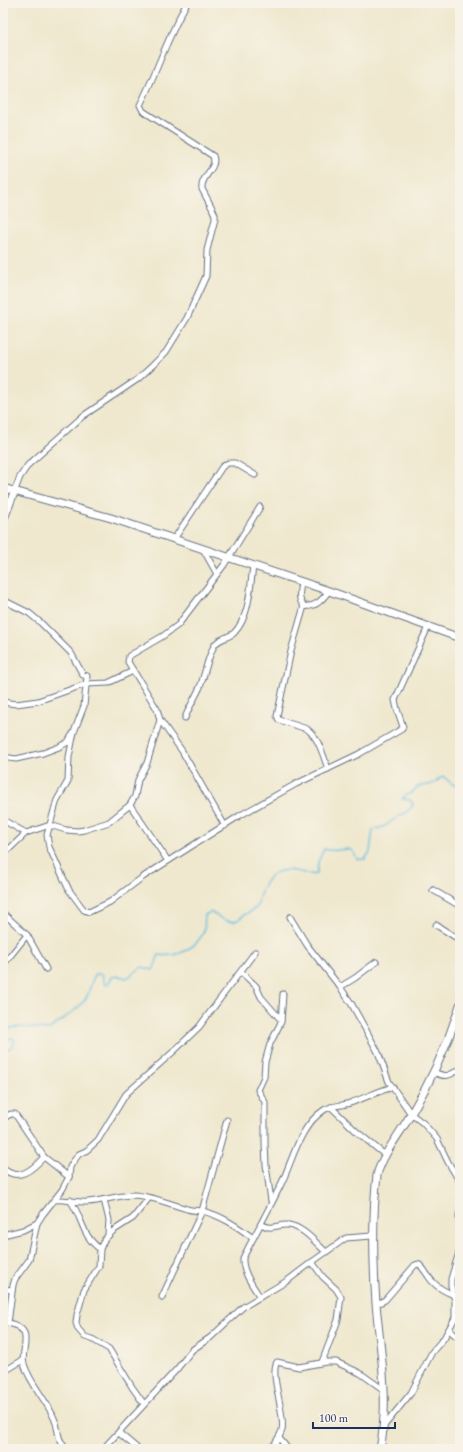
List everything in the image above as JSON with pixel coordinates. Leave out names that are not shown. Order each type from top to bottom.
[{"type":"street","points":[[3,521],[20,477],[28,465],[82,416],[138,379],[160,359],[187,318],[206,276],[207,250],[215,215],[201,186],[215,160],[213,156],[140,108],[140,105],[156,74],[176,21],[187,3]]},
{"type":"street","points":[[174,539],[222,467],[228,463],[234,463],[255,475]]},
{"type":"street","points":[[3,488],[15,490],[111,518],[329,591],[460,638]]},
{"type":"street","points":[[225,826],[182,751],[160,720],[157,709],[128,662],[129,656],[172,631],[178,625],[228,558],[260,507]]},
{"type":"street","points":[[204,550],[216,574]]},
{"type":"street","points":[[185,718],[200,688],[214,646],[219,641],[226,639],[232,634],[243,620],[250,594],[254,566]]},
{"type":"street","points":[[302,582],[299,595],[300,602],[304,606],[310,607],[318,603],[329,591]]},
{"type":"street","points":[[3,600],[29,613],[63,644],[71,653],[83,675],[87,676],[84,706],[74,732],[69,757],[68,780],[57,800],[47,835],[47,842],[69,890],[84,910],[89,912],[110,902],[143,877],[272,798],[402,730],[403,726],[396,709],[395,700],[428,627]]},
{"type":"street","points":[[304,606],[291,651],[277,716],[279,720],[307,729],[311,732],[320,747],[328,768]]},
{"type":"street","points":[[3,702],[16,704],[38,701],[86,684],[108,683],[133,671]]},
{"type":"street","points":[[3,855],[26,833],[50,825],[56,828],[78,831],[93,828],[109,822],[130,805],[135,796],[138,780],[147,763],[160,720]]},
{"type":"street","points":[[3,757],[16,759],[43,753],[68,742],[74,732]]},
{"type":"street","points":[[130,805],[168,861]]},
{"type":"street","points":[[3,820],[26,833]]},
{"type":"street","points":[[433,890],[460,906]]},
{"type":"street","points":[[3,913],[28,935],[46,969]]},
{"type":"street","points":[[290,917],[307,945],[340,987],[378,1052],[389,1082],[411,1114],[423,1123],[437,1139],[460,1182]]},
{"type":"street","points":[[436,925],[460,940]]},
{"type":"street","points":[[3,965],[28,935]]},
{"type":"street","points":[[66,1449],[61,1443],[57,1433],[54,1418],[28,1375],[22,1356],[25,1338],[24,1333],[17,1326],[5,1323],[15,1279],[29,1260],[37,1223],[62,1190],[73,1162],[79,1154],[86,1151],[98,1140],[126,1094],[199,1027],[255,952]]},
{"type":"street","points":[[340,987],[376,962]]},
{"type":"street","points":[[241,972],[256,986],[261,997],[281,1020]]},
{"type":"street","points":[[271,1202],[264,1142],[265,1102],[258,1090],[264,1077],[265,1062],[270,1044],[280,1025],[283,994]]},
{"type":"street","points":[[380,1449],[384,1426],[384,1390],[376,1303],[372,1236],[377,1175],[379,1166],[385,1155],[411,1114],[434,1072],[451,1034],[460,1005]]},
{"type":"street","points":[[434,1072],[449,1076],[460,1069]]},
{"type":"street","points":[[260,1297],[243,1265],[243,1258],[283,1179],[299,1141],[306,1129],[313,1119],[324,1110],[331,1107],[350,1104],[393,1087]]},
{"type":"street","points":[[331,1107],[356,1132],[385,1155]]},
{"type":"street","points":[[3,1118],[11,1114],[15,1114],[25,1131],[44,1157],[68,1177]]},
{"type":"street","points":[[162,1297],[202,1211],[227,1120]]},
{"type":"street","points":[[3,1168],[7,1172],[23,1175],[44,1157]]},
{"type":"street","points":[[55,1200],[70,1200],[84,1203],[123,1196],[142,1196],[171,1203],[189,1210],[202,1211],[230,1222],[253,1238]]},
{"type":"street","points":[[108,1235],[133,1218],[150,1198]]},
{"type":"street","points":[[70,1200],[77,1212],[88,1239],[100,1249]]},
{"type":"street","points":[[104,1200],[109,1220],[108,1235],[100,1249],[99,1266],[84,1290],[76,1323],[78,1329],[85,1337],[92,1339],[109,1349],[144,1404]]},
{"type":"street","points":[[460,1212],[460,1239]]},
{"type":"street","points":[[3,1235],[23,1230],[37,1223]]},
{"type":"street","points":[[261,1224],[270,1228],[288,1225],[295,1227],[326,1252]]},
{"type":"street","points":[[103,1449],[177,1369],[192,1350],[211,1337],[244,1307],[287,1281],[346,1238],[372,1236]]},
{"type":"street","points":[[455,1318],[455,1301],[451,1286],[451,1279],[460,1249]]},
{"type":"street","points":[[312,1262],[323,1277],[336,1289],[341,1297],[338,1320],[322,1362]]},
{"type":"street","points":[[376,1303],[385,1300],[415,1265],[418,1264],[421,1265],[435,1284],[454,1295]]},
{"type":"street","points":[[3,1289],[12,1290]]},
{"type":"street","points":[[384,1426],[411,1393],[432,1352],[449,1330],[455,1318],[460,1314]]},
{"type":"street","points":[[449,1330],[460,1339]]},
{"type":"street","points":[[3,1372],[23,1360]]},
{"type":"street","points":[[271,1449],[279,1438],[283,1423],[278,1398],[275,1365],[277,1362],[299,1366],[322,1362],[336,1362],[349,1367],[384,1390]]},
{"type":"street","points":[[119,1433],[138,1449]]},
{"type":"street","points":[[279,1438],[288,1449]]},
{"type":"street","points":[[457,1449],[460,1445]]},
{"type":"waterway","points":[[3,1034],[6,1030],[17,1027],[48,1030],[79,1007],[88,995],[96,974],[102,974],[105,985],[108,984],[112,977],[119,976],[127,978],[142,967],[153,970],[159,955],[166,956],[179,953],[197,942],[204,931],[205,915],[210,912],[227,921],[234,921],[238,920],[257,907],[261,891],[268,879],[273,874],[286,870],[317,874],[318,862],[324,849],[352,850],[357,859],[365,859],[370,852],[373,830],[385,826],[406,813],[413,804],[410,800],[402,799],[413,792],[417,787],[433,784],[440,778],[444,777],[452,784],[460,787]]},
{"type":"waterway","points":[[3,1041],[12,1038],[15,1040],[10,1047],[3,1050]]}]
